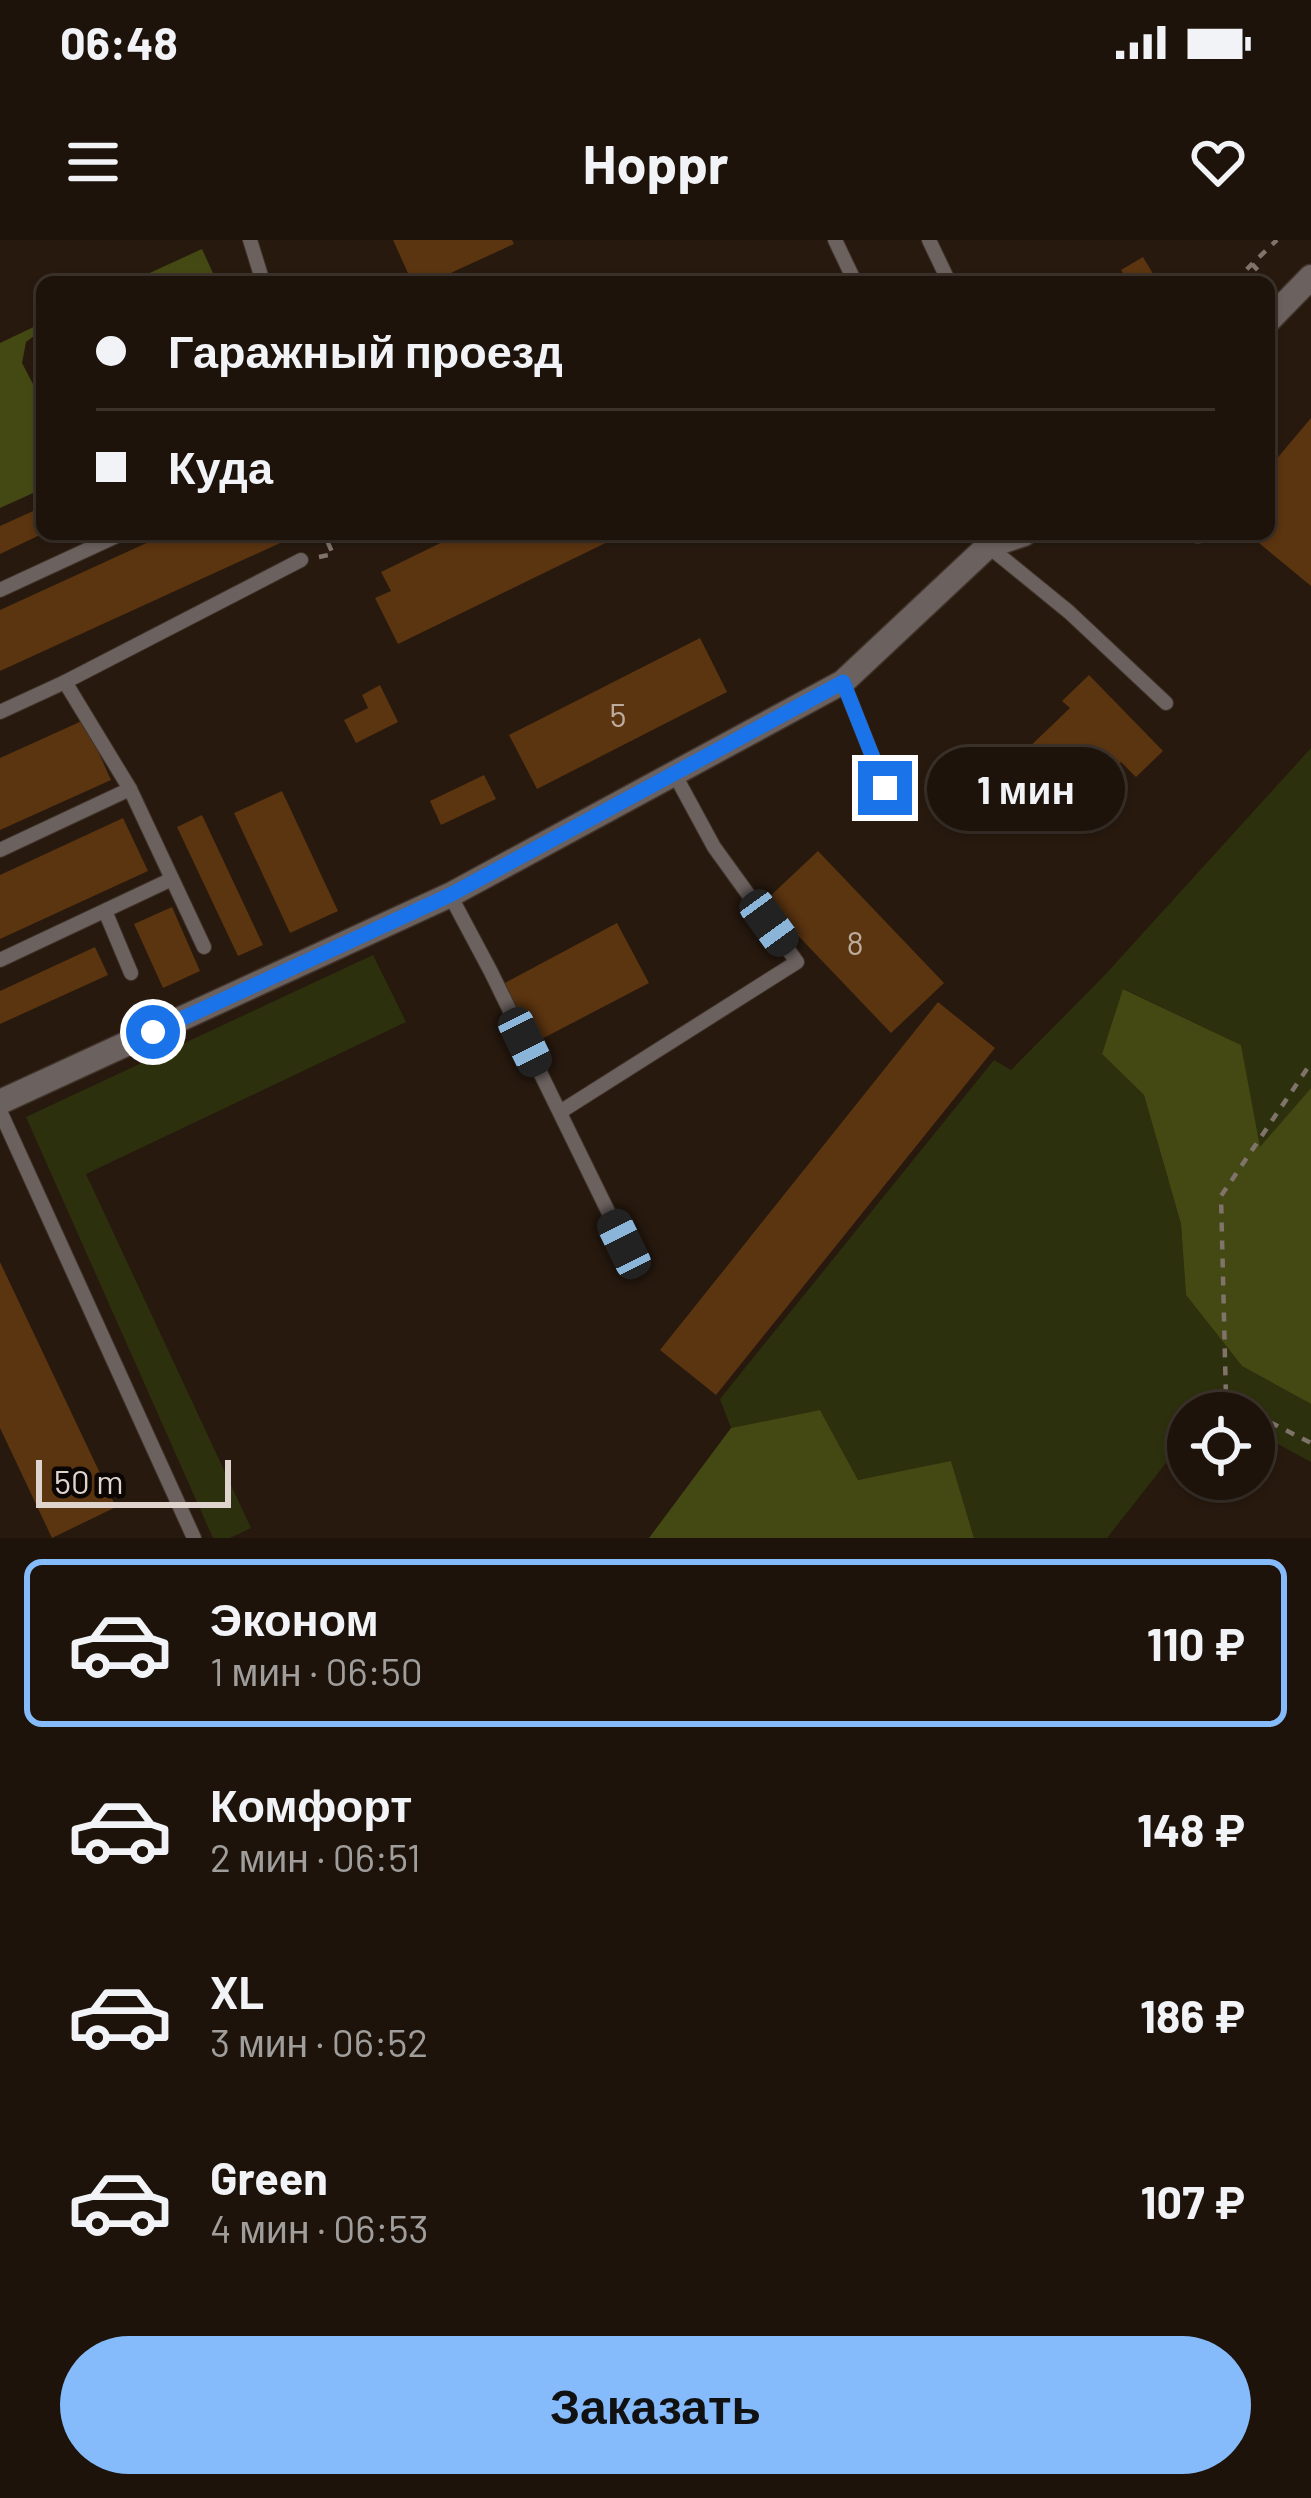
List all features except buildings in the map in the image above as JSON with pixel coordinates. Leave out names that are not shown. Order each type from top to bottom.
[{"type":"street","points":[[1275,314],[1311,277]]},
{"type":"street","points":[[0,1106],[450,895],[843,682],[984,540]]},
{"type":"lane","points":[[250,240],[261,276]]},
{"type":"lane","points":[[835,240],[852,276]]},
{"type":"lane","points":[[929,240],[946,276]]},
{"type":"lane","points":[[0,590],[108,540]]},
{"type":"lane","points":[[984,540],[1070,612],[1166,703]]},
{"type":"lane","points":[[0,712],[301,560]]},
{"type":"lane","points":[[64,682],[130,789],[204,947]]},
{"type":"lane","points":[[843,682],[885,788]]},
{"type":"lane","points":[[560,1112],[797,962],[714,847],[675,775]]},
{"type":"lane","points":[[0,850],[130,789]]},
{"type":"lane","points":[[0,960],[172,879]]},
{"type":"lane","points":[[450,895],[624,1244]]},
{"type":"lane","points":[[105,911],[131,973]]},
{"type":"lane","points":[[0,1106],[194,1538]]},
{"type":"path","points":[[1240,276],[1277,240]]},
{"type":"path","points":[[1252,264],[1264,276]]},
{"type":"path","points":[[1275,288],[1288,301]]},
{"type":"path","points":[[301,560],[333,554],[327,540]]},
{"type":"path","points":[[1226,1392],[1221,1196],[1311,1063]]},
{"type":"path","points":[[1275,1424],[1311,1443]]},
{"type":"green space","points":[[202,249],[214,276],[143,276]]},
{"type":"green space","points":[[36,326],[36,334],[26,342],[22,363],[36,385],[36,492],[0,508],[0,343]]},
{"type":"green space","points":[[1311,748],[1311,1088],[1259,1149],[1241,1045],[1124,989],[1102,1054],[1144,1095],[1181,1224],[1186,1295],[1242,1366],[1311,1404],[1311,1462],[1275,1442],[1275,1392],[1167,1392],[1167,1462],[1107,1538],[974,1538],[951,1462],[858,1480],[820,1410],[731,1428],[720,1399],[994,1060],[1011,1070],[1104,976]]},
{"type":"green space","points":[[373,955],[406,1022],[86,1174],[251,1528],[230,1538],[213,1538],[26,1117]]},
{"type":"green space","points":[[1123,989],[1241,1045],[1260,1147],[1311,1088],[1311,1404],[1242,1366],[1186,1295],[1181,1224],[1144,1095],[1102,1054]]},
{"type":"green space","points":[[820,1410],[858,1480],[951,1461],[974,1538],[649,1538],[731,1428]]},
{"type":"route","points":[[153,1032],[450,895],[843,682],[885,788]]}]
